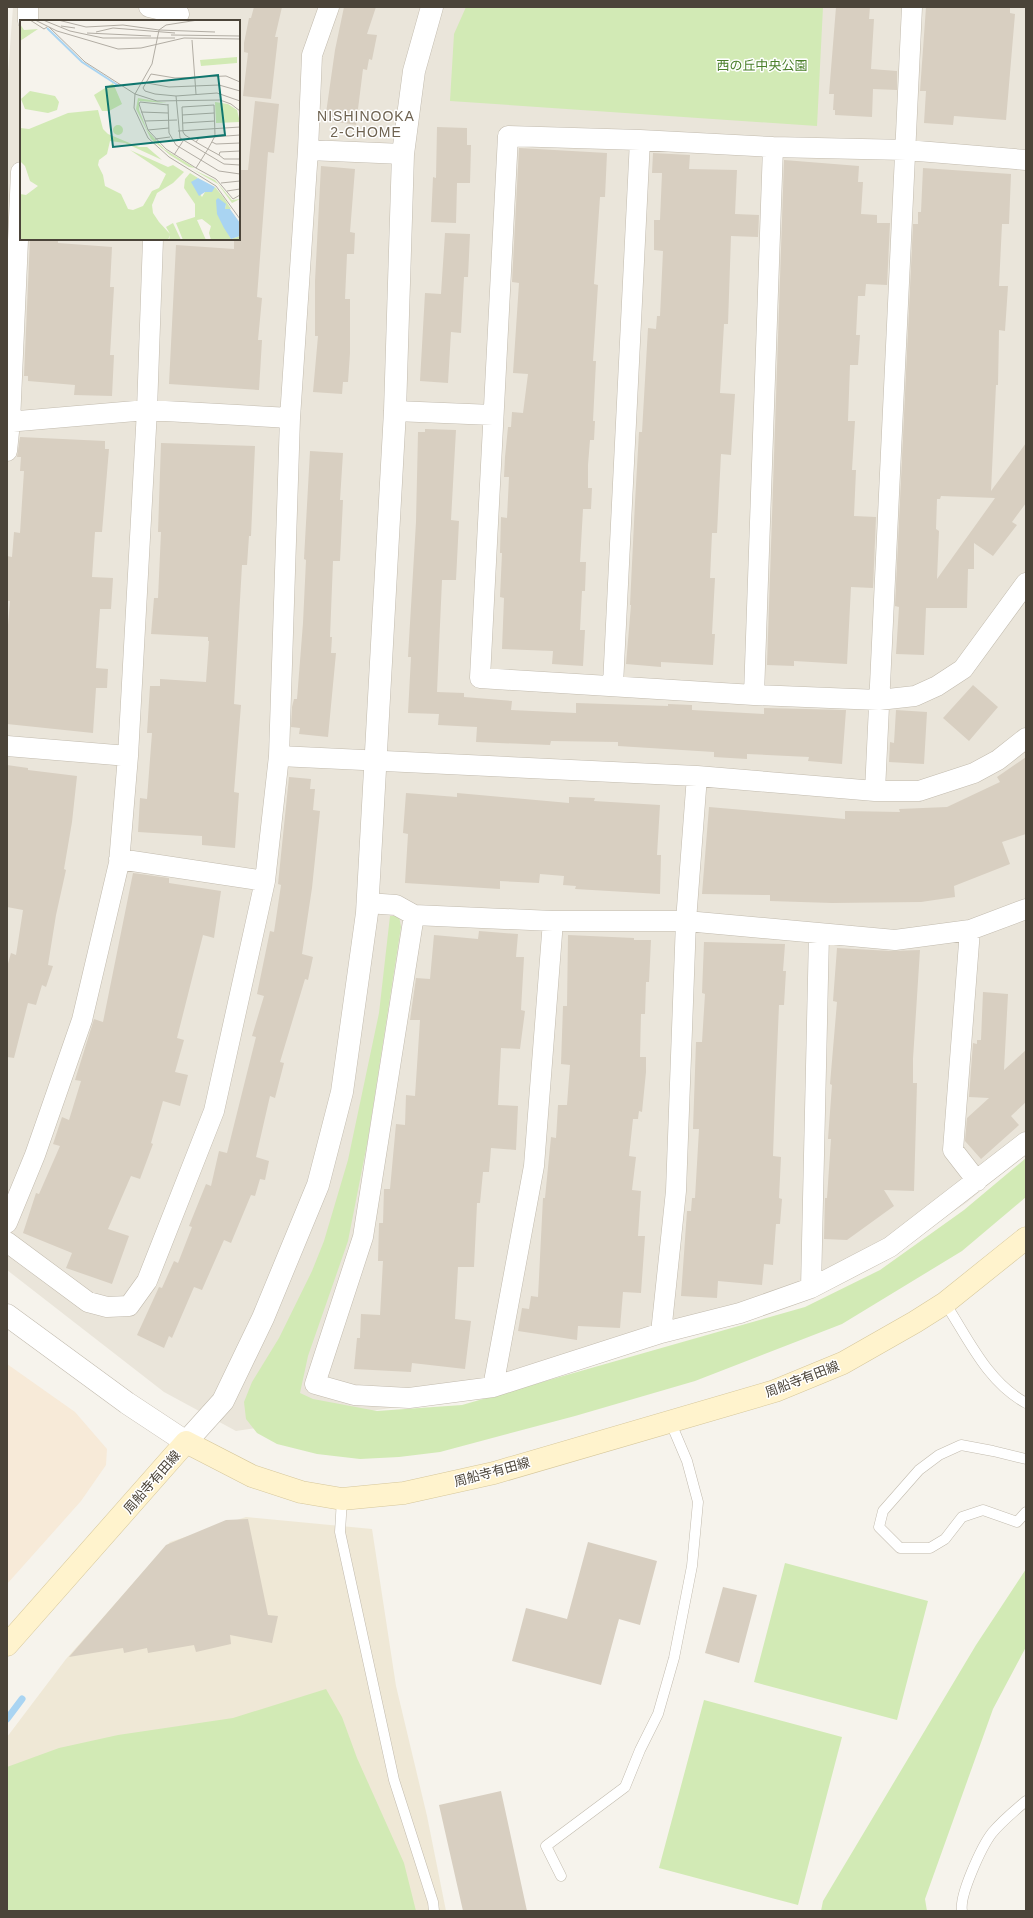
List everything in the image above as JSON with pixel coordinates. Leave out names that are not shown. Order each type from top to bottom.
[{"type":"main road","name":"周船寺有田線","points":[[7,1644],[186,1442],[252,1476],[301,1492],[342,1499],[404,1493],[494,1473],[775,1391],[843,1363],[945,1303],[1026,1238]]},
{"type":"street","points":[[28,7],[28,20]]},
{"type":"street","points":[[149,7],[179,14]]},
{"type":"street","points":[[7,1242],[88,1302],[108,1307],[128,1306],[147,1281],[214,1111],[265,881],[279,756],[290,418],[308,150],[312,55],[329,7]]},
{"type":"street","points":[[7,1315],[127,1402],[186,1442],[223,1401],[263,1318],[318,1185],[342,1092],[367,903],[395,411],[403,154],[414,71],[432,7]]},
{"type":"street","points":[[875,791],[912,7]]},
{"type":"street","points":[[1026,160],[906,150],[773,147],[640,140],[508,136],[480,678],[614,685],[754,695],[879,700],[915,696],[937,686],[963,669],[1026,583]]},
{"type":"street","points":[[614,685],[640,140]]},
{"type":"street","points":[[754,695],[773,147]]},
{"type":"street","points":[[308,150],[403,154]]},
{"type":"street","points":[[7,451],[20,191]]},
{"type":"street","points":[[7,1223],[35,1155],[82,1020],[120,859],[128,756],[147,410],[153,240]]},
{"type":"street","points":[[8,422],[147,410],[290,418]]},
{"type":"street","points":[[395,411],[493,416]]},
{"type":"street","points":[[279,756],[697,776],[875,791],[919,791],[974,773],[998,760],[1026,738]]},
{"type":"street","points":[[7,746],[128,756]]},
{"type":"street","points":[[661,1333],[676,1191],[686,921],[697,776]]},
{"type":"street","points":[[120,859],[265,881]]},
{"type":"street","points":[[367,903],[396,905],[414,915],[553,921],[686,921],[895,940],[970,930],[1026,908]]},
{"type":"street","points":[[414,915],[363,1237],[315,1384],[354,1395],[409,1398],[492,1387],[661,1333],[740,1313],[811,1288],[890,1246],[977,1181],[1026,1142]]},
{"type":"street","points":[[492,1387],[534,1166],[553,921]]},
{"type":"street","points":[[970,930],[953,1150],[977,1181]]},
{"type":"street","points":[[811,1288],[819,934]]},
{"type":"lane","points":[[945,1303],[986,1368],[1016,1398],[1026,1404]]},
{"type":"lane","points":[[561,1876],[546,1846],[625,1787],[640,1750],[658,1714],[674,1658],[692,1566],[698,1502],[687,1461],[670,1421]]},
{"type":"lane","points":[[1026,1459],[993,1450],[961,1445],[940,1455],[919,1470],[883,1511],[879,1527],[900,1548],[930,1548],[945,1539],[962,1517],[983,1510],[1017,1522],[1026,1512]]},
{"type":"lane","points":[[342,1499],[340,1532],[394,1780],[433,1902],[434,1911]]},
{"type":"lane","points":[[962,1911],[969,1877],[991,1834],[1011,1813],[1026,1801]]},
{"type":"shaded area","points":[[13,7],[1026,7],[1026,1153],[966,1203],[888,1256],[465,1397],[236,1431],[164,1392],[7,1270],[7,87]]},
{"type":"shaded area","points":[[7,1364],[75,1412],[107,1449],[106,1465],[81,1501],[7,1584]]},
{"type":"shaded area","points":[[246,1517],[372,1529],[396,1686],[427,1816],[446,1911],[7,1911],[7,1737],[66,1659],[170,1542]]},
{"type":"green space","name":"西の丘中央公園","points":[[466,7],[823,7],[817,126],[450,101],[454,34]]},
{"type":"green space","points":[[390,916],[399,916],[401,927],[368,1139],[348,1241],[308,1356],[300,1393],[313,1399],[377,1411],[462,1405],[805,1307],[880,1270],[964,1210],[1026,1158],[1026,1197],[962,1251],[842,1324],[695,1381],[575,1416],[440,1452],[399,1457],[360,1459],[317,1454],[277,1444],[257,1433],[246,1419],[244,1402],[252,1382],[279,1338],[312,1271],[324,1241],[348,1160],[379,1013]]},
{"type":"green space","points":[[785,1563],[928,1601],[897,1720],[754,1682]]},
{"type":"green space","points":[[1026,1569],[1026,1647],[993,1709],[925,1899],[927,1911],[821,1911],[823,1901],[976,1645]]},
{"type":"green space","points":[[326,1689],[342,1717],[357,1758],[404,1863],[416,1911],[7,1911],[7,1767],[59,1748],[118,1735],[233,1718]]},
{"type":"green space","points":[[704,1700],[842,1737],[798,1905],[659,1868]]},
{"type":"building","points":[[254,7],[282,7],[275,37],[278,37],[271,99],[243,96],[248,53],[244,52],[244,43],[249,18],[251,18]]},
{"type":"building","points":[[344,7],[376,7],[367,34],[377,35],[372,60],[369,59],[367,70],[363,69],[356,125],[325,120],[335,50]]},
{"type":"building","points":[[836,7],[870,7],[869,19],[874,19],[871,69],[897,71],[897,90],[873,89],[872,117],[835,115],[835,110],[833,110],[834,94],[829,94]]},
{"type":"building","points":[[926,7],[1010,7],[1010,13],[1015,14],[1006,120],[954,116],[953,125],[924,123],[926,91],[920,91]]},
{"type":"building","points":[[255,101],[279,104],[274,153],[268,152],[257,297],[262,298],[258,340],[262,340],[259,390],[169,384],[176,245],[234,249],[234,240],[240,240],[240,170],[248,170]]},
{"type":"building","points":[[437,127],[467,128],[467,145],[471,145],[470,183],[457,183],[456,223],[431,222],[433,177],[436,178]]},
{"type":"building","points":[[519,148],[607,153],[605,197],[600,197],[594,284],[598,285],[593,361],[596,361],[593,421],[595,421],[594,440],[590,440],[588,465],[588,488],[592,488],[591,509],[583,509],[580,562],[586,562],[585,591],[582,591],[580,630],[585,630],[583,666],[552,664],[553,651],[502,649],[504,598],[500,597],[502,553],[500,553],[501,517],[507,518],[509,477],[504,477],[505,457],[508,427],[511,427],[512,412],[523,413],[528,374],[513,373],[519,283],[512,282]]},
{"type":"building","points":[[653,153],[690,155],[689,169],[737,170],[735,214],[759,215],[758,237],[731,236],[728,324],[724,324],[720,393],[735,394],[731,455],[721,454],[717,533],[712,533],[710,578],[715,578],[712,634],[715,634],[713,665],[661,662],[661,667],[626,664],[631,605],[639,432],[642,432],[648,328],[656,329],[657,316],[660,316],[663,251],[654,250],[654,220],[660,220],[662,173],[652,173]]},
{"type":"building","points":[[784,160],[859,166],[858,182],[863,182],[861,214],[877,215],[877,223],[890,223],[887,285],[866,284],[865,296],[858,296],[856,335],[860,335],[858,365],[850,365],[848,421],[855,421],[852,470],[856,470],[854,516],[876,517],[873,588],[851,587],[847,664],[794,661],[794,666],[767,665]]},
{"type":"building","points":[[321,166],[355,169],[350,232],[355,233],[354,254],[347,254],[345,299],[350,299],[350,353],[348,382],[343,382],[342,394],[313,392],[318,336],[315,336],[315,281]]},
{"type":"building","points":[[923,168],[1011,174],[1009,224],[1002,224],[999,286],[1008,286],[1005,331],[999,330],[998,385],[996,385],[991,491],[1026,443],[1026,503],[1012,522],[1017,525],[993,556],[974,543],[974,569],[968,569],[967,608],[926,608],[924,655],[896,654],[899,607],[895,606],[913,224],[918,224],[918,212],[921,212]],"holes":[[[941,496],[995,498],[937,579],[939,531],[936,529],[937,499],[940,499]]]},
{"type":"building","points":[[445,233],[470,234],[468,277],[464,277],[461,333],[451,332],[448,383],[420,381],[425,293],[441,294]]},
{"type":"building","points":[[30,240],[58,240],[58,243],[112,247],[110,287],[114,287],[110,355],[114,355],[112,396],[74,395],[75,385],[28,381],[28,376],[24,376]]},
{"type":"building","points":[[425,429],[456,430],[451,520],[459,521],[456,580],[442,580],[437,692],[464,693],[464,697],[512,701],[511,710],[576,713],[576,703],[668,706],[668,704],[692,705],[692,710],[764,714],[764,708],[846,710],[842,764],[808,761],[809,757],[747,754],[747,759],[714,757],[714,752],[618,746],[618,742],[551,741],[550,745],[476,742],[477,727],[438,725],[439,714],[408,713],[411,657],[408,657],[416,522],[418,432],[425,432]]},
{"type":"building","points":[[20,437],[105,441],[105,449],[109,449],[102,532],[95,532],[92,577],[113,578],[111,609],[100,609],[96,668],[108,669],[107,688],[96,688],[93,733],[7,724],[7,637],[10,601],[7,601],[7,556],[12,557],[14,532],[20,533],[24,471],[20,471],[21,457],[17,457]]},
{"type":"building","points":[[161,443],[255,446],[251,536],[249,536],[247,565],[242,565],[234,704],[241,705],[234,792],[239,793],[235,848],[202,845],[202,836],[138,832],[140,798],[147,799],[152,733],[147,733],[150,686],[160,686],[160,679],[206,682],[209,641],[208,637],[151,634],[154,598],[158,598],[161,532],[158,532]]},
{"type":"building","points":[[310,451],[343,453],[340,500],[343,500],[340,561],[333,561],[330,637],[332,637],[331,653],[336,653],[328,737],[299,734],[300,728],[291,727],[292,707],[294,699],[297,699],[303,623],[306,560],[304,559]]},
{"type":"building","points":[[973,685],[998,707],[969,741],[943,718]]},
{"type":"building","points":[[896,710],[927,712],[924,764],[889,762],[890,742],[894,743]]},
{"type":"building","points":[[1026,757],[1026,834],[1002,842],[1010,864],[954,886],[955,897],[921,902],[832,903],[770,901],[770,895],[702,894],[709,807],[845,819],[845,811],[900,812],[899,809],[947,807],[1000,782],[997,777]]},
{"type":"building","points":[[7,765],[28,768],[28,770],[77,776],[72,822],[64,869],[66,870],[56,915],[48,965],[53,966],[46,987],[42,985],[36,1005],[28,1003],[14,1058],[7,1057],[7,967],[11,953],[16,955],[23,910],[7,907]]},
{"type":"building","points":[[289,777],[311,779],[310,789],[315,789],[313,810],[320,811],[312,888],[302,954],[313,957],[308,980],[305,979],[280,1062],[284,1063],[275,1098],[270,1096],[256,1157],[269,1161],[265,1180],[260,1179],[255,1196],[251,1195],[231,1243],[224,1240],[202,1290],[194,1287],[172,1338],[169,1336],[164,1348],[137,1335],[159,1287],[162,1288],[174,1261],[178,1263],[192,1227],[189,1226],[206,1184],[211,1186],[219,1151],[227,1153],[256,1037],[252,1036],[264,996],[257,994],[270,931],[274,932],[281,885],[278,884]]},
{"type":"building","points":[[406,793],[457,797],[457,793],[569,803],[569,797],[595,798],[594,801],[660,805],[657,855],[661,855],[660,894],[575,889],[576,886],[563,885],[564,876],[540,874],[539,883],[500,881],[500,889],[405,883],[408,834],[403,833]]},
{"type":"building","points":[[133,873],[169,878],[169,883],[221,891],[214,938],[203,935],[177,1038],[184,1040],[175,1072],[188,1075],[180,1106],[163,1101],[151,1143],[153,1144],[140,1179],[131,1176],[108,1229],[129,1236],[112,1284],[66,1268],[72,1253],[23,1233],[36,1193],[39,1194],[60,1146],[53,1144],[62,1117],[69,1120],[81,1081],[75,1080],[94,1019],[103,1022]]},
{"type":"building","points":[[479,931],[518,934],[516,957],[524,957],[521,1010],[525,1011],[520,1049],[501,1048],[498,1105],[518,1106],[516,1150],[491,1148],[489,1172],[483,1172],[480,1203],[477,1203],[474,1267],[458,1267],[455,1319],[471,1321],[465,1369],[412,1363],[411,1372],[354,1369],[357,1338],[360,1338],[361,1314],[380,1315],[383,1261],[378,1261],[379,1223],[383,1223],[384,1189],[390,1189],[396,1124],[405,1125],[406,1095],[415,1096],[420,1020],[410,1020],[416,978],[430,979],[434,935],[478,939]]},
{"type":"building","points":[[568,935],[651,940],[649,982],[646,982],[645,1014],[641,1014],[640,1057],[646,1057],[642,1112],[639,1111],[638,1119],[633,1119],[629,1156],[636,1157],[632,1190],[641,1191],[638,1236],[645,1236],[641,1293],[623,1292],[620,1328],[578,1326],[577,1340],[518,1331],[522,1308],[529,1309],[531,1296],[538,1297],[543,1198],[545,1198],[551,1137],[556,1138],[558,1105],[567,1105],[570,1065],[561,1064],[563,1006],[567,1006]]},
{"type":"building","points":[[704,942],[785,944],[783,971],[786,971],[784,1005],[779,1005],[773,1156],[781,1157],[779,1198],[782,1199],[780,1224],[776,1224],[773,1265],[764,1264],[762,1285],[718,1281],[717,1298],[681,1296],[687,1211],[691,1211],[692,1198],[695,1198],[699,1129],[693,1129],[696,1042],[702,1042],[705,994],[702,993]]},
{"type":"building","points":[[837,948],[891,951],[920,950],[913,1059],[913,1083],[917,1083],[914,1191],[884,1190],[894,1206],[847,1240],[824,1239],[825,1198],[827,1198],[831,1139],[828,1139],[832,1085],[830,1084],[837,1002],[833,1001]]},
{"type":"building","points":[[983,992],[1008,994],[1004,1070],[1026,1050],[1026,1102],[1011,1116],[1019,1125],[981,1159],[965,1141],[967,1118],[989,1098],[969,1097],[973,1043],[977,1044],[977,1040],[981,1040]]},
{"type":"building","points":[[248,1519],[268,1615],[278,1616],[272,1643],[230,1635],[231,1644],[196,1652],[194,1645],[148,1653],[147,1648],[124,1653],[123,1648],[69,1657],[166,1545],[226,1520]]},
{"type":"building","points":[[588,1542],[657,1561],[640,1625],[619,1619],[601,1685],[512,1661],[526,1608],[567,1619]]},
{"type":"building","points":[[723,1587],[757,1595],[739,1663],[705,1653]]},
{"type":"building","points":[[501,1791],[527,1911],[463,1911],[439,1805]]},
{"type":"waterway","points":[[7,1719],[22,1699]]},
{"type":"district","name":"NISHINOOKA 2-CHOME","points":[[366,124]]}]
